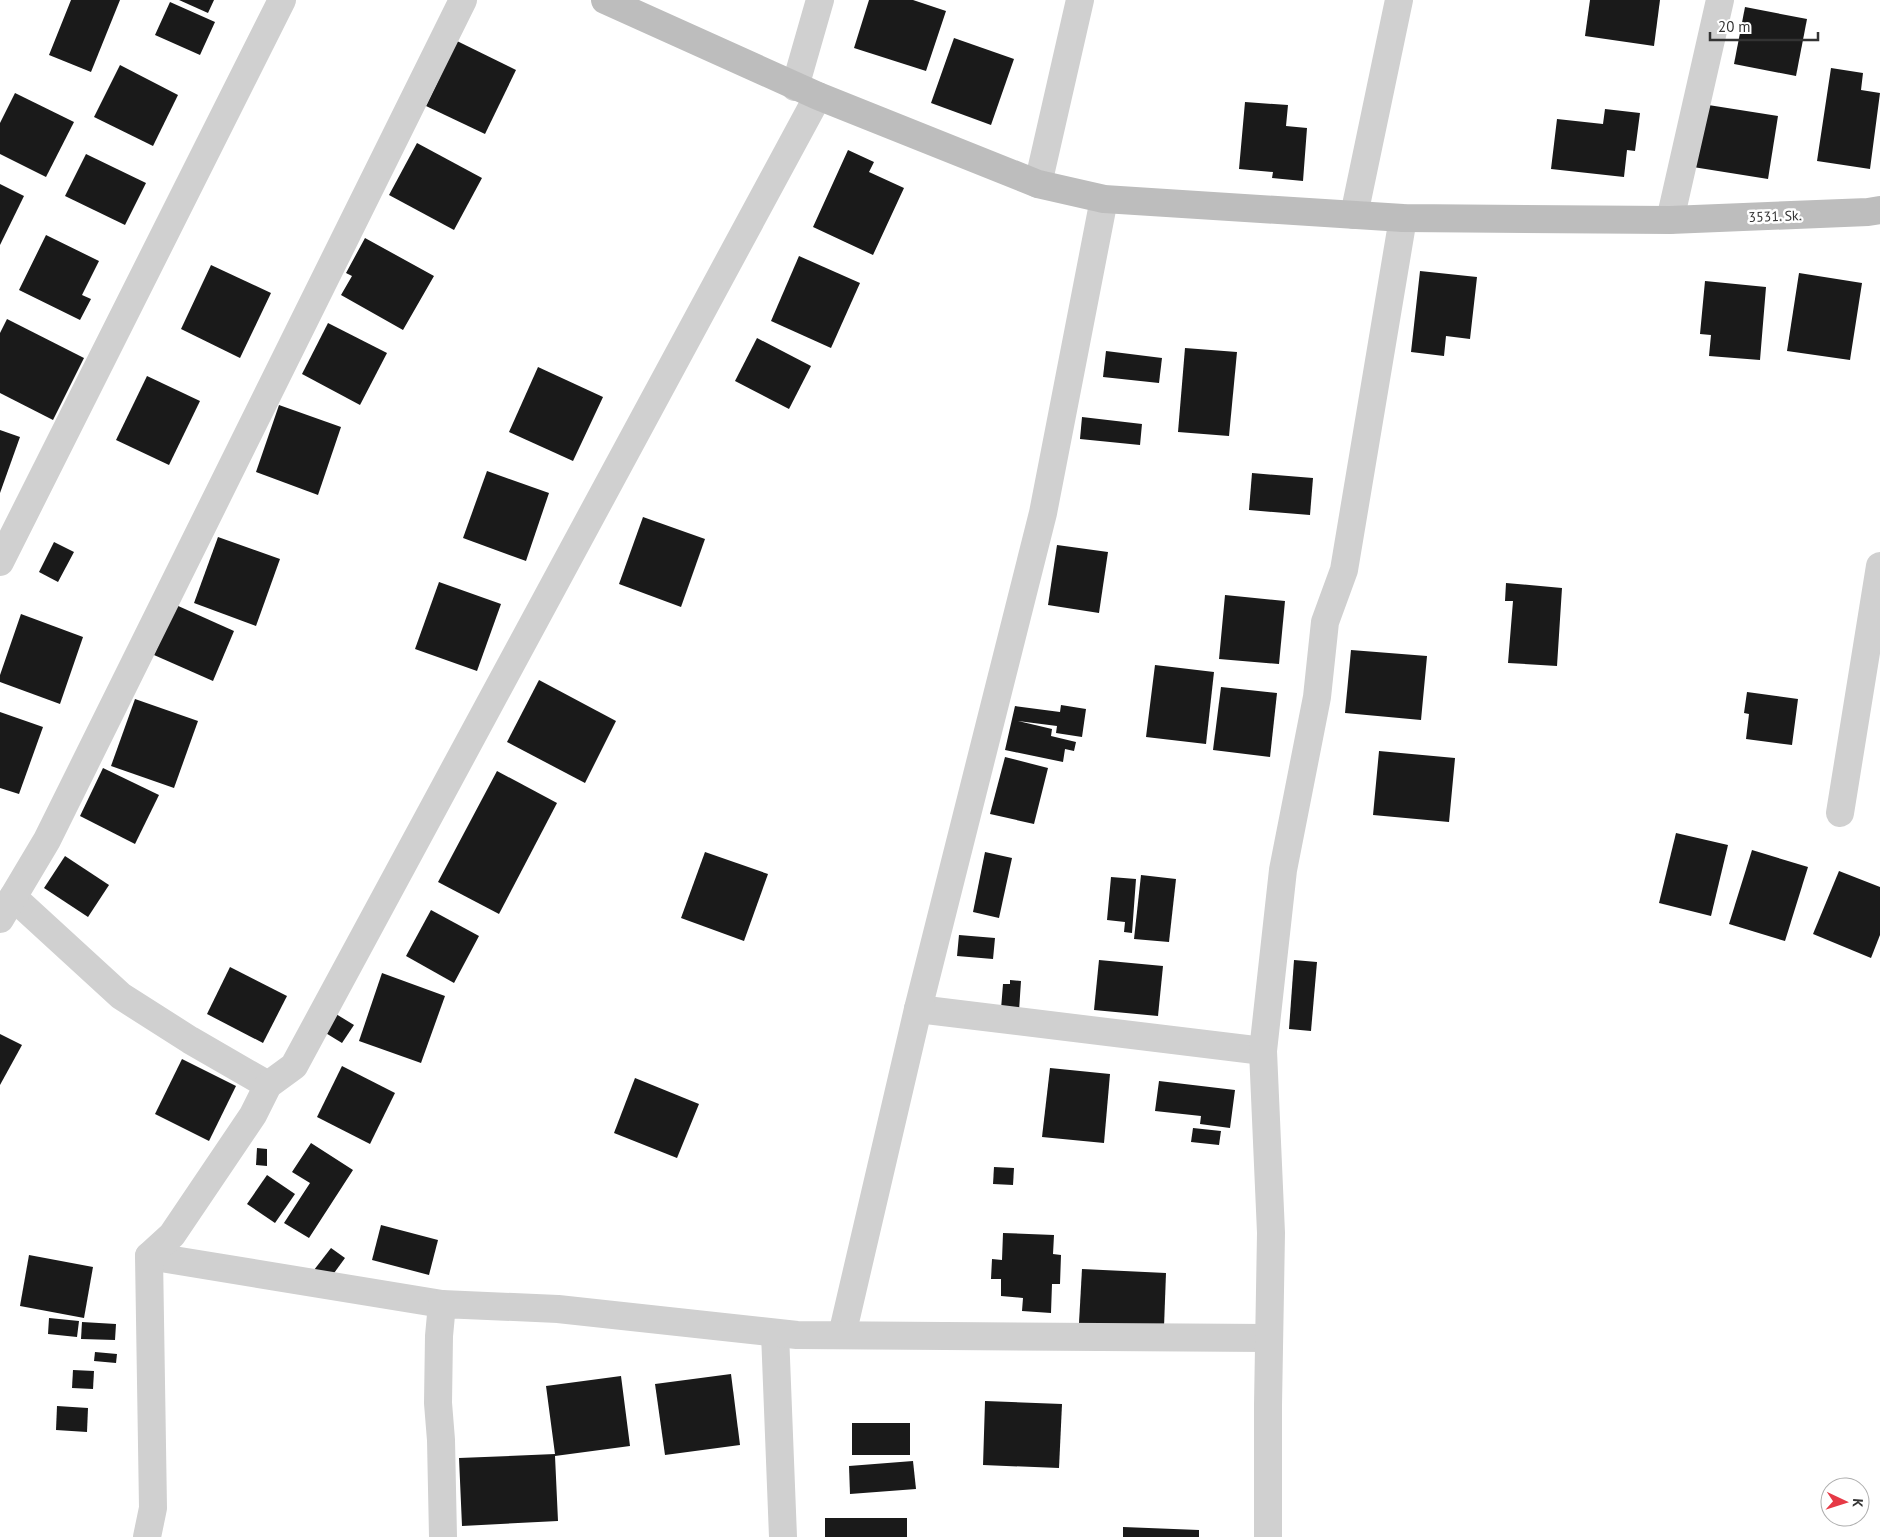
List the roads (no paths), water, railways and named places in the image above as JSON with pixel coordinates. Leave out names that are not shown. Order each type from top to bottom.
[{"type":"street","points":[[0,562],[282,0]]},
{"type":"street","points":[[268,1085],[190,1040],[121,996],[6,908],[51,831],[463,0]]},
{"type":"street","name":"3531. Sk.","points":[[606,0],[807,91],[1038,184],[1104,199],[1403,218],[1670,220],[1880,210]]},
{"type":"street","points":[[147,1537],[153,1508],[149,1256],[172,1235],[253,1115],[268,1085],[294,1066],[807,91],[820,0]]},
{"type":"street","points":[[1038,184],[1080,0]]},
{"type":"street","points":[[1354,215],[1399,0]]},
{"type":"street","points":[[1670,220],[1720,0]]},
{"type":"street","points":[[842,1336],[918,1009],[1043,512],[1104,199]]},
{"type":"street","points":[[1268,1537],[1271,1233],[1263,1051],[1284,870],[1317,697],[1325,622],[1344,570],[1403,218]]},
{"type":"street","points":[[1840,813],[1880,566]]},
{"type":"street","points":[[918,1009],[1263,1051]]},
{"type":"street","points":[[149,1256],[442,1304],[558,1309],[796,1335],[1269,1338]]},
{"type":"street","points":[[442,1304],[439,1336],[438,1403],[441,1440],[443,1537]]},
{"type":"street","points":[[775,1333],[783,1537]]}]
